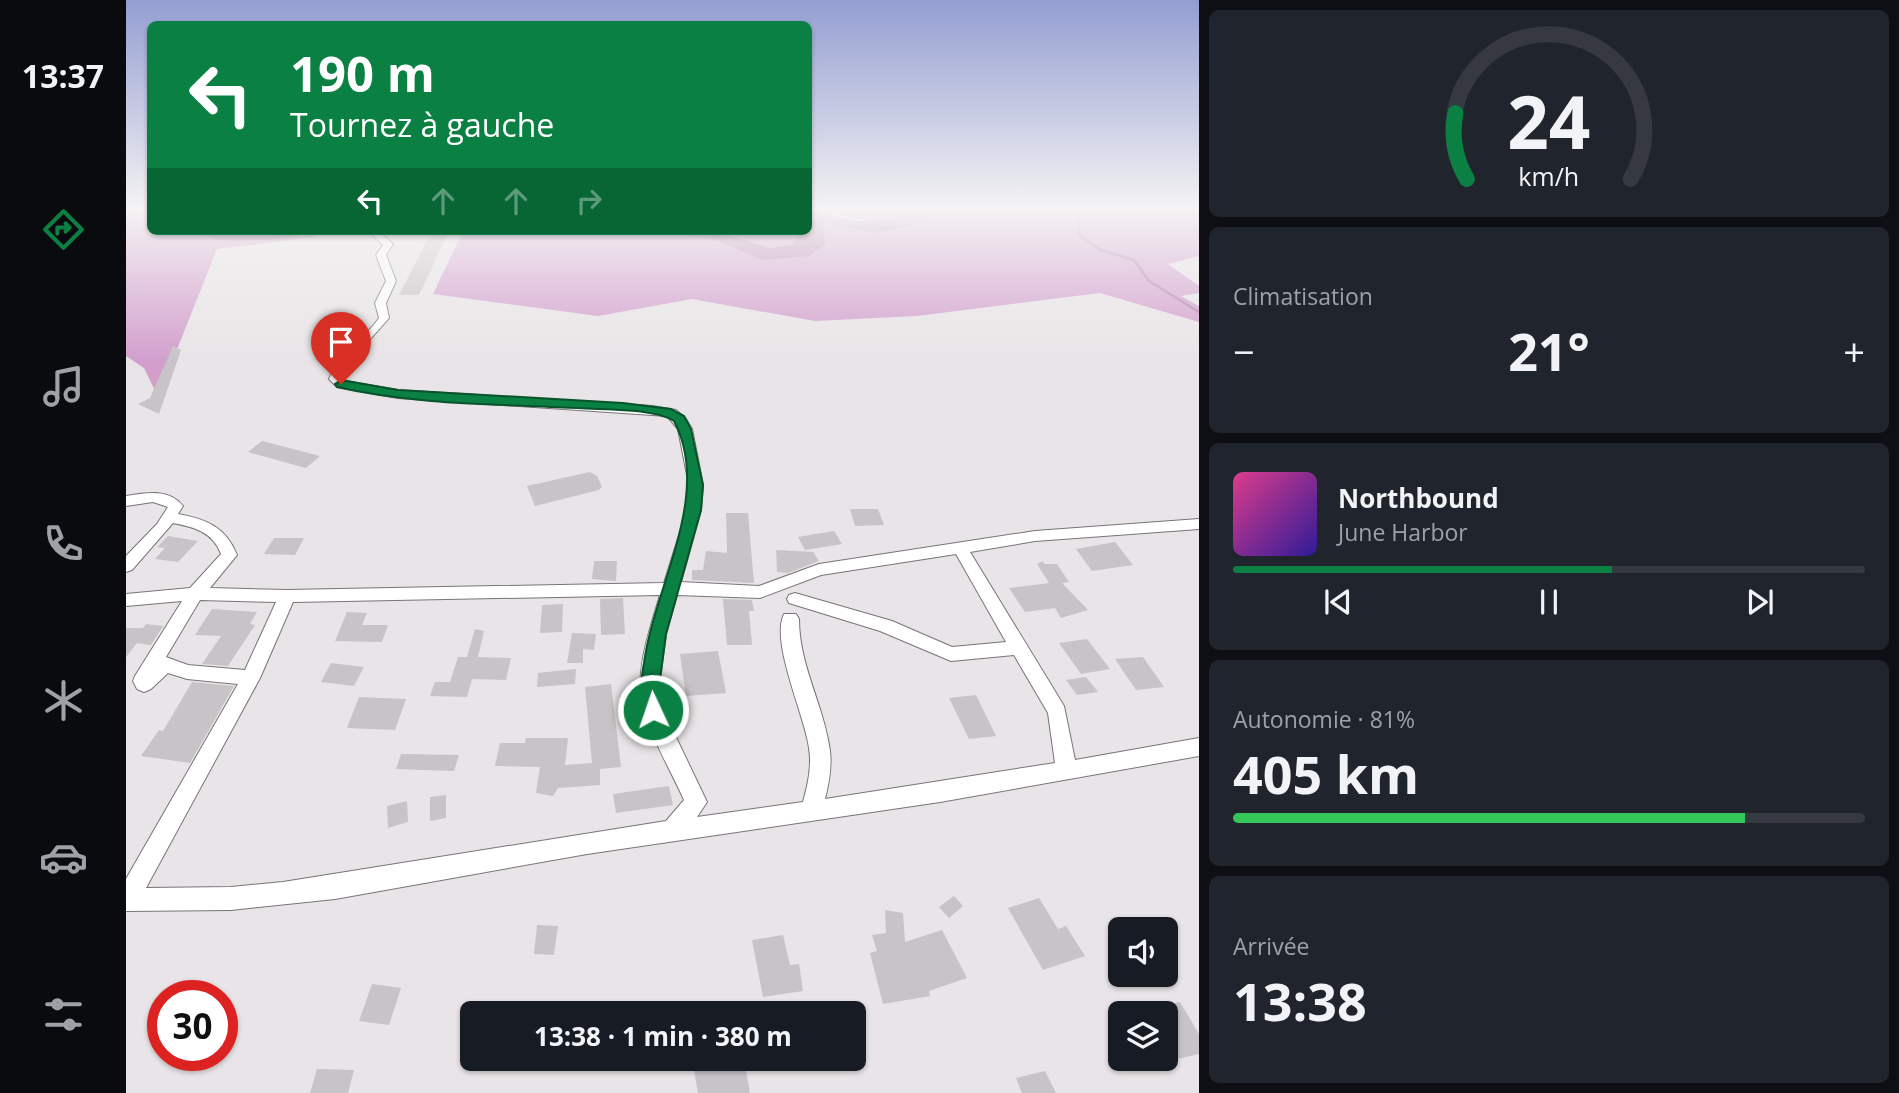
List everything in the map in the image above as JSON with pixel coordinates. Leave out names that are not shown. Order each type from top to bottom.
[{"type":"street","points":[[383,259],[391,281],[380,298],[380,312],[384,318],[378,329],[337,370],[335,379],[341,384],[398,394],[623,407],[671,413],[685,429],[696,485],[694,510],[657,634],[651,679],[653,710],[696,802],[671,832]]},
{"type":"street","points":[[126,500],[169,500],[176,506],[170,519],[126,566]]},
{"type":"street","points":[[170,519],[202,523],[210,527],[229,551],[228,557],[195,594],[142,681],[144,684],[165,664],[187,672],[251,678]]},
{"type":"street","points":[[126,600],[195,594],[287,596],[671,589],[760,592],[818,570],[960,548],[1069,532],[1199,524]]},
{"type":"street","points":[[960,548],[1060,719],[1066,770]]},
{"type":"street","points":[[287,596],[251,678],[126,900],[189,903],[424,874],[542,850],[812,811],[1199,747]]},
{"type":"street","points":[[794,599],[886,626],[951,654],[1019,648]]},
{"type":"street","points":[[790,619],[789,638],[819,743],[820,774],[812,811]]},
{"type":"shaded area","points":[[126,259],[213,259],[158,397],[144,368],[126,356]]},
{"type":"shaded area","points":[[450,259],[1187,259],[1168,264],[1199,286],[1199,293],[1181,296],[1199,306],[1199,322],[1100,293],[917,316],[815,321],[692,299],[598,316],[433,294]]},
{"type":"building","points":[[418,259],[436,259],[419,295],[399,295]]},
{"type":"building","points":[[173,346],[181,350],[159,414],[138,404],[150,398]]},
{"type":"building","points":[[262,441],[320,456],[306,468],[248,452]]},
{"type":"building","points":[[590,472],[597,476],[602,487],[599,490],[535,506],[527,486]]},
{"type":"building","points":[[850,509],[878,509],[884,525],[855,526]]},
{"type":"building","points":[[726,513],[748,513],[754,583],[692,580],[692,570],[703,570],[706,551],[727,553]]},
{"type":"building","points":[[834,531],[842,544],[805,550],[798,537]]},
{"type":"building","points":[[168,536],[198,541],[178,562],[155,559],[165,548],[157,547]]},
{"type":"building","points":[[274,538],[304,538],[295,555],[264,554]]},
{"type":"building","points":[[1115,542],[1133,565],[1092,571],[1076,549]]},
{"type":"building","points":[[776,550],[813,552],[819,561],[788,573],[777,572]]},
{"type":"building","points":[[594,561],[617,561],[616,581],[592,579]]},
{"type":"building","points":[[1042,561],[1045,564],[1057,564],[1069,582],[1062,583],[1088,610],[1061,618],[1055,608],[1025,612],[1009,588],[1049,583],[1037,564]]},
{"type":"building","points":[[623,598],[625,634],[601,635],[600,599]]},
{"type":"building","points":[[723,599],[752,600],[754,611],[749,611],[752,645],[727,645]]},
{"type":"building","points":[[563,604],[562,632],[540,633],[542,605]]},
{"type":"building","points":[[212,609],[257,612],[250,624],[255,625],[228,666],[202,664],[221,636],[195,635]]},
{"type":"building","points":[[347,612],[367,613],[362,625],[388,625],[382,642],[335,641]]},
{"type":"building","points":[[146,624],[163,626],[151,645],[137,643],[126,657],[126,628],[143,628]]},
{"type":"building","points":[[475,629],[484,631],[478,657],[511,658],[506,680],[472,679],[467,697],[430,696],[435,682],[450,682],[458,657],[467,657]]},
{"type":"building","points":[[572,633],[596,634],[594,650],[583,649],[583,663],[567,663]]},
{"type":"building","points":[[1087,639],[1110,669],[1081,674],[1059,643]]},
{"type":"building","points":[[718,651],[726,693],[686,696],[680,654]]},
{"type":"building","points":[[1143,657],[1164,687],[1136,690],[1115,659]]},
{"type":"building","points":[[331,663],[364,667],[354,686],[321,682]]},
{"type":"building","points":[[576,669],[575,684],[537,687],[538,673]]},
{"type":"building","points":[[1086,677],[1098,692],[1077,695],[1066,680]]},
{"type":"building","points":[[192,682],[234,686],[190,763],[141,756],[159,730],[163,731]]},
{"type":"building","points":[[611,684],[621,767],[600,769],[600,785],[558,788],[553,796],[536,793],[540,767],[495,766],[500,743],[525,743],[526,738],[568,738],[565,765],[592,763],[585,687]]},
{"type":"building","points":[[976,695],[996,736],[969,739],[949,698]]},
{"type":"building","points":[[359,697],[406,699],[395,730],[347,728]]},
{"type":"building","points":[[401,754],[459,755],[454,771],[396,769]]},
{"type":"building","points":[[669,786],[673,805],[616,813],[613,794]]},
{"type":"building","points":[[446,795],[446,818],[430,821],[430,797]]},
{"type":"building","points":[[407,801],[408,822],[388,828],[387,806]]},
{"type":"building","points":[[954,896],[963,906],[949,918],[939,907]]},
{"type":"building","points":[[1039,898],[1058,929],[1066,926],[1085,956],[1043,970],[1008,908]]},
{"type":"building","points":[[885,910],[903,913],[905,942],[942,930],[967,978],[929,991],[930,996],[883,1004],[870,953],[877,951],[872,935],[886,933]]},
{"type":"building","points":[[537,925],[558,926],[554,955],[534,954]]},
{"type":"building","points":[[783,935],[790,965],[799,964],[803,991],[763,997],[752,940]]},
{"type":"building","points":[[372,984],[401,988],[389,1025],[359,1021]]},
{"type":"building","points":[[1178,1002],[1199,1034],[1199,1054],[1178,1059]]},
{"type":"building","points":[[317,1069],[354,1070],[348,1093],[310,1093]]},
{"type":"building","points":[[694,1071],[746,1071],[750,1093],[698,1093]]},
{"type":"building","points":[[1045,1071],[1056,1093],[1022,1093],[1016,1078]]},
{"type":"waterway","points":[[1131,259],[1149,281],[1199,312]]},
{"type":"route","points":[[341,384],[398,394],[623,407],[671,413],[679,419],[685,429],[689,461],[696,485],[694,510],[657,634],[651,679],[653,710]]}]
